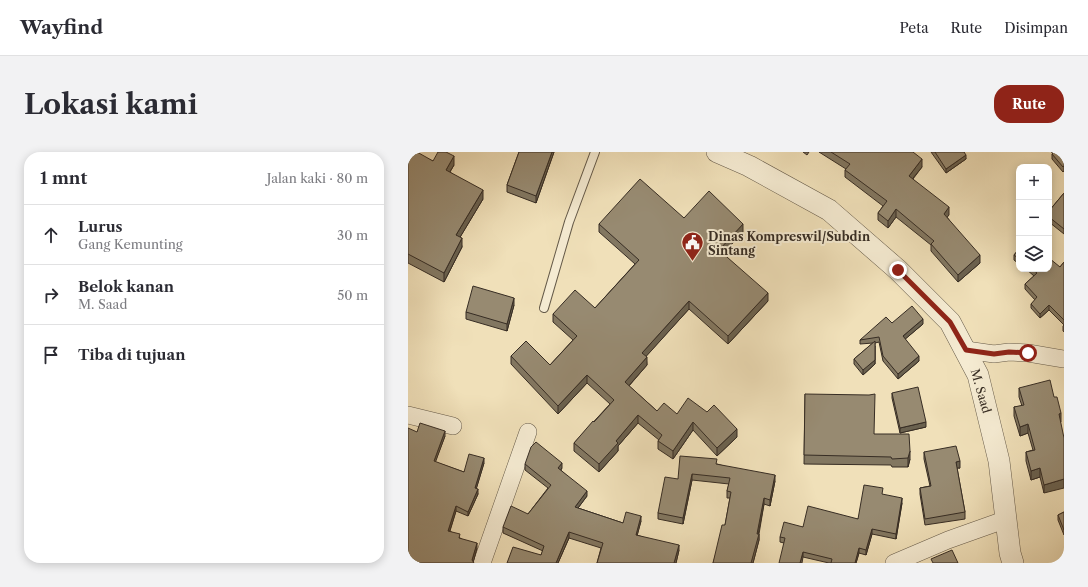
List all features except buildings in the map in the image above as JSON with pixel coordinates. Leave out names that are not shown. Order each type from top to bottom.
[{"type":"street","name":"M. Saad","points":[[717,152],[749,166],[829,210],[898,270],[950,322],[978,375],[999,461],[1010,553],[1013,563]]},
{"type":"street","points":[[966,350],[994,354],[1009,352],[1028,353],[1064,359]]},
{"type":"street","points":[[408,415],[453,426]]},
{"type":"street","points":[[482,563],[528,432]]},
{"type":"street","points":[[894,563],[948,540],[1007,519]]},
{"type":"lane","points":[[544,308],[569,222],[595,152]]},
{"type":"place","name":"Dinas Kompreswil/Subdin Sintang","points":[[692,262]]},
{"type":"route","points":[[898,270],[950,322],[966,350],[994,354],[1009,352],[1028,353]]}]
